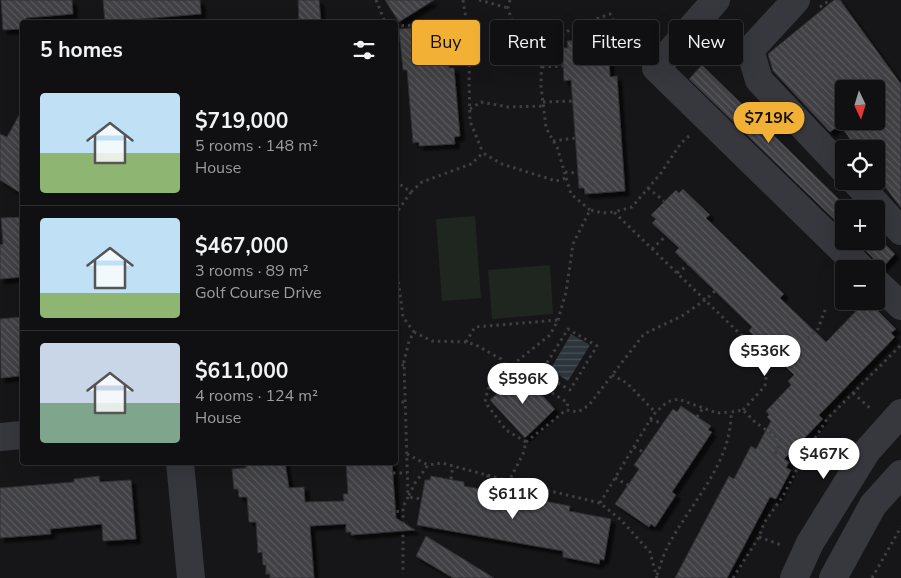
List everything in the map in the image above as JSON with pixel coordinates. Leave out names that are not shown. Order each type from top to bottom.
[{"type":"street","points":[[716,0],[656,68],[853,260]]},
{"type":"street","points":[[794,1],[750,50],[759,80],[835,160]]},
{"type":"street","points":[[863,190],[901,230]]},
{"type":"street","points":[[885,291],[901,306]]},
{"type":"street","points":[[794,578],[810,543],[867,452],[901,414]]},
{"type":"street","points":[[0,437],[20,435]]},
{"type":"street","points":[[180,465],[191,578]]},
{"type":"street","points":[[833,578],[873,505],[901,474]]},
{"type":"path","points":[[376,0],[384,20]]},
{"type":"path","points":[[463,0],[466,20]]},
{"type":"path","points":[[479,0],[508,8]]},
{"type":"path","points":[[510,0],[508,8],[512,20]]},
{"type":"path","points":[[563,35],[572,28],[610,14],[636,62],[656,68]]},
{"type":"path","points":[[398,26],[412,25]]},
{"type":"path","points":[[470,65],[470,121],[483,153],[502,164],[556,181],[566,178]]},
{"type":"path","points":[[563,66],[542,67],[541,86],[546,128],[553,141],[572,194],[590,210],[603,213],[632,207],[661,173],[681,143]]},
{"type":"path","points":[[470,109],[481,102],[508,107],[573,101]]},
{"type":"path","points":[[553,141],[576,138]]},
{"type":"path","points":[[398,211],[422,182],[471,164],[483,153]]},
{"type":"path","points":[[565,172],[578,173]]},
{"type":"path","points":[[398,183],[412,192]]},
{"type":"path","points":[[648,188],[664,201]]},
{"type":"path","points":[[526,442],[506,430],[484,402],[488,389],[507,369],[550,335],[558,320],[566,292],[574,244],[590,210]]},
{"type":"path","points":[[614,212],[768,361]]},
{"type":"path","points":[[652,249],[666,236]]},
{"type":"path","points":[[677,273],[688,265]]},
{"type":"path","points":[[398,279],[403,317],[414,332],[432,341],[466,342],[482,348],[501,359],[507,369]]},
{"type":"path","points":[[566,410],[578,412],[589,405],[644,334],[682,316],[715,291]]},
{"type":"path","points":[[768,361],[790,354],[818,329],[825,310]]},
{"type":"path","points":[[466,342],[475,327],[558,320]]},
{"type":"path","points":[[509,481],[523,454],[526,442],[566,410],[568,403],[535,382],[568,330],[597,346],[570,390],[541,373]]},
{"type":"path","points":[[408,497],[404,365],[409,341],[414,332]]},
{"type":"path","points":[[733,578],[759,537],[764,523],[783,496],[804,456],[828,419],[901,345]]},
{"type":"path","points":[[600,503],[650,420],[667,402],[678,399],[717,413],[743,410],[765,386],[768,361]]},
{"type":"path","points":[[398,365],[404,365]]},
{"type":"path","points":[[612,374],[627,383],[656,413]]},
{"type":"path","points":[[853,393],[873,411]]},
{"type":"path","points":[[398,402],[405,402]]},
{"type":"path","points":[[697,417],[703,408]]},
{"type":"path","points":[[743,410],[755,422],[824,471]]},
{"type":"path","points":[[657,576],[666,550],[718,464],[729,440],[731,412]]},
{"type":"path","points":[[650,420],[663,423]]},
{"type":"path","points":[[775,454],[781,441]]},
{"type":"path","points":[[634,447],[643,452]]},
{"type":"path","points":[[407,453],[428,465],[442,463],[600,503],[621,520],[650,552],[657,576]]},
{"type":"path","points":[[403,574],[403,507],[415,483],[428,465]]},
{"type":"path","points":[[450,479],[453,466]]},
{"type":"path","points":[[393,473],[407,473]]},
{"type":"path","points":[[485,490],[488,475]]},
{"type":"path","points":[[616,478],[628,485]]},
{"type":"path","points":[[408,497],[422,499]]},
{"type":"path","points":[[390,512],[403,511]]},
{"type":"path","points":[[872,578],[901,527]]},
{"type":"path","points":[[759,537],[781,545]]},
{"type":"shaded area","points":[[475,216],[481,298],[442,301],[436,219]]},
{"type":"shaded area","points":[[550,265],[553,314],[492,319],[488,270]]},
{"type":"shaded area","points":[[571,334],[590,345],[568,381],[550,370]]},
{"type":"building","points":[[1,0],[72,0],[73,14],[26,18],[26,20],[20,20],[20,29],[3,30]]},
{"type":"building","points":[[103,0],[200,0],[201,14],[129,20],[105,20]]},
{"type":"building","points":[[298,0],[319,0],[321,20],[299,20]]},
{"type":"building","points":[[385,0],[434,0],[399,22]]},
{"type":"building","points":[[834,0],[840,0],[901,84],[901,208],[885,187],[885,140],[851,140],[844,130],[885,130],[885,80],[835,80],[835,128],[830,132],[773,71],[768,54]]},
{"type":"building","points":[[412,28],[412,65],[449,65],[449,68],[454,68],[460,136],[454,137],[455,144],[419,146],[419,142],[413,143],[407,70],[403,70],[399,29]]},
{"type":"building","points":[[573,40],[573,65],[609,65],[610,77],[617,76],[625,191],[585,194],[584,188],[579,188],[571,80],[564,81],[563,48],[568,48],[567,41]]},
{"type":"building","points":[[702,65],[840,200],[835,200],[835,220],[689,79]]},
{"type":"building","points":[[20,114],[20,193],[0,180],[0,134],[7,137]]},
{"type":"building","points":[[683,189],[710,215],[706,218],[784,294],[780,298],[826,342],[857,310],[877,310],[896,329],[891,333],[895,337],[819,415],[823,419],[784,459],[789,462],[786,468],[791,470],[776,499],[770,497],[727,578],[675,578],[729,476],[734,479],[751,446],[756,449],[771,421],[767,417],[769,415],[766,411],[791,385],[788,381],[794,375],[749,331],[752,327],[675,252],[679,248],[652,223],[656,219],[651,215],[676,190],[679,193]]},
{"type":"building","points":[[20,217],[20,277],[0,279],[0,245],[3,244],[1,218]]},
{"type":"building","points":[[885,244],[895,254],[885,265],[885,260],[874,260],[865,250],[885,250]]},
{"type":"building","points":[[20,317],[20,376],[1,378],[0,319]]},
{"type":"building","points":[[521,373],[555,409],[525,438],[490,400]]},
{"type":"building","points":[[681,406],[711,426],[708,430],[712,432],[672,492],[676,495],[655,527],[651,524],[649,527],[615,504],[639,469],[634,465],[673,409],[677,412]]},
{"type":"building","points":[[246,465],[285,465],[289,488],[304,487],[305,502],[344,501],[343,494],[348,494],[346,465],[392,465],[396,518],[415,530],[351,535],[351,532],[346,532],[346,524],[310,526],[314,578],[270,578],[270,574],[266,574],[266,565],[263,565],[262,552],[258,553],[256,522],[249,522],[247,497],[239,497],[238,489],[234,489],[232,469],[246,468]]},
{"type":"building","points":[[99,476],[100,482],[131,480],[136,539],[103,541],[102,524],[50,529],[51,534],[0,538],[0,488],[74,482],[74,479]]},
{"type":"building","points":[[431,476],[464,482],[464,486],[570,506],[569,511],[611,519],[604,560],[600,559],[599,564],[563,557],[563,551],[417,525],[425,480],[430,480]]},
{"type":"building","points":[[426,536],[494,578],[453,578],[416,556]]}]
